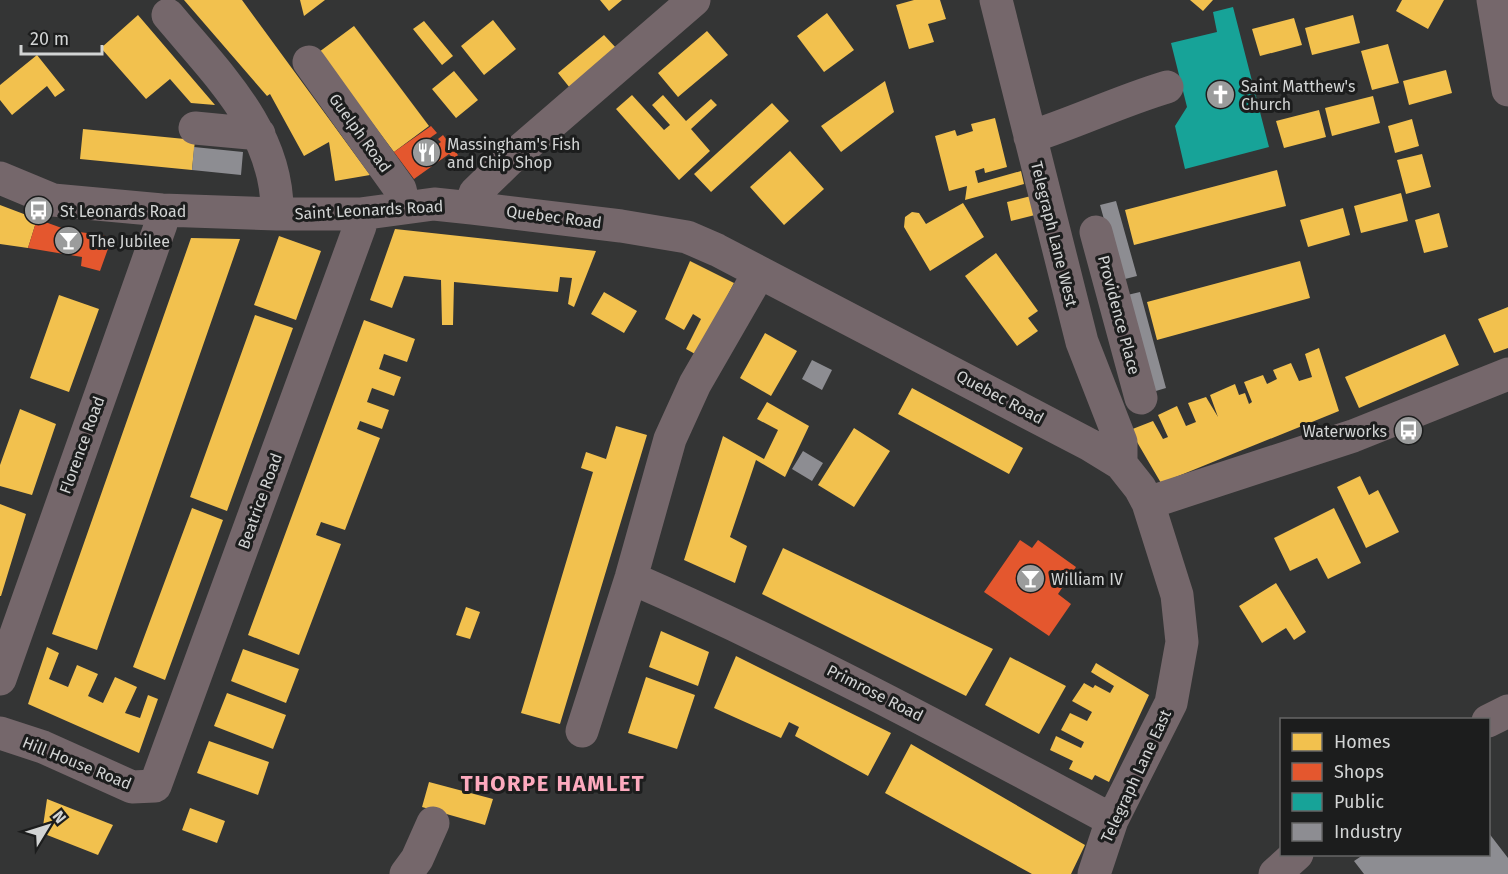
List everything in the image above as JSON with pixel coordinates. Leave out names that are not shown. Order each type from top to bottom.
[{"type":"street","name":"Telegraph Lane West","points":[[996,0],[1082,342],[1121,442],[1121,464]]},
{"type":"street","points":[[1493,0],[1508,90]]},
{"type":"street","points":[[472,208],[475,193],[674,6]]},
{"type":"street","points":[[168,15],[243,106],[259,134],[270,160],[277,197],[277,214]]},
{"type":"street","name":"Guelph Road","points":[[309,62],[400,189],[404,206]]},
{"type":"street","points":[[1030,136],[1065,126],[1128,99],[1167,87]]},
{"type":"street","points":[[195,128],[259,134]]},
{"type":"street","name":"Saint Leonards Road","points":[[0,178],[53,200],[162,210],[360,214],[404,206],[434,204],[472,208]]},
{"type":"street","name":"Quebec Road","points":[[472,208],[621,226],[687,237],[974,383],[1121,464],[1148,503]]},
{"type":"street","name":"Florence Road","points":[[0,679],[161,224],[162,210]]},
{"type":"street","name":"Beatrice Road","points":[[155,786],[360,226],[360,214]]},
{"type":"street","name":"Providence Place","points":[[1056,243],[1094,223],[1141,398]]},
{"type":"street","points":[[582,731],[632,578],[670,439],[695,384],[759,273]]},
{"type":"street","points":[[1148,503],[1353,436],[1508,374]]},
{"type":"street","name":"Telegraph Lane East","points":[[1094,874],[1112,820],[1171,703],[1182,642],[1177,595],[1148,503]]},
{"type":"street","name":"Primrose Road","points":[[632,578],[729,621],[868,689],[1112,820]]},
{"type":"street","points":[[1490,720],[1508,711]]},
{"type":"street","name":"Hill House Road","points":[[0,733],[43,747],[132,787],[155,786]]},
{"type":"street","points":[[406,874],[417,859],[433,824]]},
{"type":"street","points":[[1275,874],[1296,856]]},
{"type":"building: Homes","points":[[184,0],[242,0],[370,175],[335,181],[329,142],[304,156],[270,94],[267,96]]},
{"type":"building: Homes","points":[[300,0],[325,0],[304,16]]},
{"type":"building: Homes","points":[[600,0],[622,0],[609,11]]},
{"type":"building: Homes","points":[[914,0],[940,0],[946,19],[928,24],[934,42],[909,49],[896,5]]},
{"type":"building: Homes","points":[[1190,0],[1213,0],[1203,11]]},
{"type":"building: Homes","points":[[1402,0],[1444,0],[1428,29],[1396,11]]},
{"type":"building: Homes","points":[[827,13],[854,50],[824,72],[797,36]]},
{"type":"building: Homes","points":[[138,15],[215,105],[191,103],[170,79],[146,99],[101,48]]},
{"type":"building: Homes","points":[[1353,15],[1360,43],[1312,55],[1305,28]]},
{"type":"building: Homes","points":[[1294,18],[1302,45],[1260,56],[1252,29]]},
{"type":"building: Homes","points":[[493,20],[516,49],[484,75],[461,46]]},
{"type":"building: Homes","points":[[424,21],[453,56],[442,65],[413,29]]},
{"type":"building: Homes","points":[[354,26],[429,126],[394,152],[319,52]]},
{"type":"building: Homes","points":[[707,31],[728,55],[678,97],[658,73]]},
{"type":"building: Homes","points":[[604,35],[617,49],[570,88],[558,73]]},
{"type":"building: Homes","points":[[1388,44],[1399,83],[1372,90],[1361,51]]},
{"type":"building: Homes","points":[[37,55],[65,90],[55,97],[47,86],[12,115],[0,100],[0,85]]},
{"type":"building: Homes","points":[[1446,70],[1452,93],[1409,105],[1403,81]]},
{"type":"building: Homes","points":[[454,71],[478,100],[456,118],[432,89]]},
{"type":"building: Homes","points":[[885,81],[894,112],[841,152],[821,126]]},
{"type":"building: Homes","points":[[632,95],[664,130],[670,125],[652,105],[663,95],[686,121],[711,99],[717,105],[691,129],[710,151],[679,180],[616,109]]},
{"type":"building: Homes","points":[[1373,96],[1380,123],[1332,136],[1325,108]]},
{"type":"building: Homes","points":[[772,103],[789,121],[711,192],[694,174]]},
{"type":"building: Homes","points":[[1319,110],[1326,137],[1284,148],[1276,121]]},
{"type":"building: Homes","points":[[995,118],[1007,167],[985,173],[984,168],[975,171],[978,183],[1021,171],[1024,184],[965,200],[967,186],[949,191],[935,136],[955,130],[957,136],[973,131],[971,124]]},
{"type":"building: Homes","points":[[1412,119],[1419,146],[1395,153],[1388,126]]},
{"type":"building: Homes","points":[[83,129],[195,140],[192,170],[80,159]]},
{"type":"building: Homes","points":[[790,151],[824,189],[784,225],[750,187]]},
{"type":"building: Homes","points":[[1422,154],[1431,187],[1406,194],[1397,160]]},
{"type":"building: Homes","points":[[1277,170],[1286,206],[1134,245],[1125,210]]},
{"type":"building: Homes","points":[[1401,193],[1408,221],[1361,233],[1354,206]]},
{"type":"building: Homes","points":[[1031,196],[1035,215],[1011,221],[1007,202]]},
{"type":"building: Homes","points":[[963,203],[984,237],[930,271],[904,227],[905,217],[912,212],[919,213],[926,224]]},
{"type":"building: Homes","points":[[0,205],[37,219],[28,248],[0,244]]},
{"type":"building: Homes","points":[[1343,208],[1350,235],[1308,247],[1300,220]]},
{"type":"building: Homes","points":[[1439,213],[1448,247],[1424,253],[1415,220]]},
{"type":"building: Homes","points":[[395,229],[596,251],[574,307],[568,304],[572,278],[560,277],[558,292],[454,282],[453,325],[442,325],[441,280],[404,276],[392,308],[370,300]]},
{"type":"building: Homes","points":[[279,236],[321,251],[296,320],[254,305]]},
{"type":"building: Homes","points":[[191,238],[240,239],[97,650],[52,634]]},
{"type":"building: Homes","points":[[996,253],[1038,311],[1028,318],[1038,331],[1017,346],[965,276]]},
{"type":"building: Homes","points":[[690,261],[734,283],[697,355],[686,349],[701,319],[693,314],[684,330],[665,319]]},
{"type":"building: Homes","points":[[1300,261],[1310,298],[1157,340],[1147,302]]},
{"type":"building: Homes","points":[[604,292],[637,311],[624,333],[591,314]]},
{"type":"building: Homes","points":[[59,295],[99,309],[69,392],[30,378]]},
{"type":"building: Homes","points":[[1508,307],[1508,348],[1494,353],[1478,319]]},
{"type":"building: Homes","points":[[255,315],[293,328],[227,511],[190,497]]},
{"type":"building: Homes","points":[[364,320],[415,339],[407,362],[384,354],[379,369],[401,377],[394,396],[372,388],[367,402],[389,410],[382,429],[360,421],[357,429],[380,438],[345,530],[321,522],[316,535],[341,544],[299,655],[248,635]]},
{"type":"building: Homes","points":[[765,333],[797,351],[771,396],[740,378]]},
{"type":"building: Homes","points":[[1445,334],[1459,365],[1359,408],[1345,377]]},
{"type":"building: Homes","points":[[1319,348],[1339,411],[1161,483],[1130,430],[1153,421],[1163,439],[1168,437],[1158,415],[1177,406],[1186,426],[1196,422],[1188,403],[1206,397],[1218,417],[1210,395],[1235,384],[1239,395],[1245,393],[1249,404],[1252,402],[1244,382],[1263,375],[1267,384],[1277,379],[1273,370],[1291,363],[1299,381],[1312,377],[1305,354]]},
{"type":"building: Homes","points":[[912,388],[1023,448],[1009,474],[898,414]]},
{"type":"building: Homes","points":[[767,402],[809,426],[785,477],[756,460],[730,537],[747,546],[735,583],[684,560],[723,436],[764,459],[778,430],[757,419]]},
{"type":"building: Homes","points":[[20,409],[56,424],[32,495],[0,486],[0,465]]},
{"type":"building: Homes","points":[[616,426],[647,435],[560,724],[521,713],[593,472],[581,468],[586,452],[606,459]]},
{"type":"building: Homes","points":[[854,428],[890,451],[854,507],[818,485]]},
{"type":"building: Homes","points":[[1360,476],[1369,495],[1378,490],[1399,532],[1366,548],[1337,487]]},
{"type":"building: Homes","points":[[0,504],[26,514],[1,596],[0,596]]},
{"type":"building: Homes","points":[[192,508],[223,520],[165,680],[133,667]]},
{"type":"building: Homes","points":[[1334,508],[1361,563],[1328,579],[1317,558],[1290,571],[1274,538]]},
{"type":"building: Homes","points":[[783,548],[993,649],[966,696],[762,594]]},
{"type":"building: Homes","points":[[1276,583],[1306,632],[1294,640],[1286,628],[1262,643],[1239,606]]},
{"type":"building: Homes","points":[[466,607],[480,612],[470,639],[456,635]]},
{"type":"building: Homes","points":[[661,631],[709,652],[698,686],[649,667]]},
{"type":"building: Homes","points":[[47,647],[59,653],[49,679],[68,687],[77,665],[98,674],[88,696],[103,703],[115,677],[137,687],[125,713],[140,718],[148,695],[158,699],[139,753],[28,704]]},
{"type":"building: Homes","points":[[243,649],[299,669],[286,703],[231,681]]},
{"type":"building: Homes","points":[[736,656],[891,733],[868,776],[795,736],[799,727],[789,722],[781,738],[714,708]]},
{"type":"building: Homes","points":[[1010,657],[1066,686],[1039,734],[985,705]]},
{"type":"building: Homes","points":[[1096,663],[1149,695],[1109,782],[1095,775],[1092,780],[1069,769],[1073,761],[1050,750],[1056,736],[1081,748],[1084,742],[1061,730],[1070,713],[1087,721],[1092,712],[1072,701],[1084,683],[1093,688],[1095,685],[1110,693],[1114,686],[1091,672]]},
{"type":"building: Homes","points":[[646,677],[695,695],[677,749],[628,733]]},
{"type":"building: Homes","points":[[227,693],[286,715],[273,749],[214,726]]},
{"type":"building: Homes","points":[[209,741],[269,762],[258,795],[197,773]]},
{"type":"building: Homes","points":[[911,744],[1085,845],[1071,874],[1032,874],[885,793]]},
{"type":"building: Homes","points":[[429,782],[493,799],[485,825],[422,807]]},
{"type":"building: Homes","points":[[47,799],[113,825],[98,855],[42,833]]},
{"type":"building: Homes","points":[[190,808],[225,821],[217,843],[182,830]]},
{"type":"building: Shops","name":"Massingham's Fish and Chip Shop","points":[[431,126],[437,133],[427,140],[433,148],[441,142],[438,139],[443,135],[458,155],[454,159],[449,154],[414,179],[394,152]]},
{"type":"building: Shops","name":"The Jubilee","points":[[37,219],[70,231],[104,235],[109,246],[100,271],[81,266],[82,257],[28,248]]},
{"type":"building: Shops","name":"William IV","points":[[1020,540],[1032,548],[1038,540],[1076,567],[1058,594],[1071,604],[1049,636],[984,592]]},
{"type":"building: Public","name":"Saint Matthew's Church","points":[[1233,7],[1269,147],[1185,169],[1175,126],[1187,107],[1171,43],[1217,32],[1213,12]]},
{"type":"building: Industry","points":[[194,147],[243,152],[241,175],[192,170]]},
{"type":"building: Industry","points":[[1116,201],[1137,276],[1121,280],[1100,205]]},
{"type":"building: Industry","points":[[1140,292],[1166,388],[1149,393],[1123,296]]},
{"type":"building: Industry","points":[[812,360],[832,370],[822,390],[802,379]]},
{"type":"building: Industry","points":[[803,451],[823,463],[812,481],[792,469]]},
{"type":"building: Industry","points":[[1490,835],[1508,858],[1508,874],[1364,874],[1354,861],[1362,856],[1490,856]]},
{"type":"place","name":"Saint Matthew's Church","points":[[1220,95]]},
{"type":"place","name":"Massingham's Fish and Chip Shop","points":[[426,153]]},
{"type":"place","name":"St Leonards Road","points":[[39,211]]},
{"type":"place","name":"The Jubilee","points":[[68,241]]},
{"type":"place","name":"Waterworks","points":[[1408,431]]},
{"type":"place","name":"William IV","points":[[1030,579]]},
{"type":"district","name":"THORPE HAMLET","points":[[553,783]]}]
